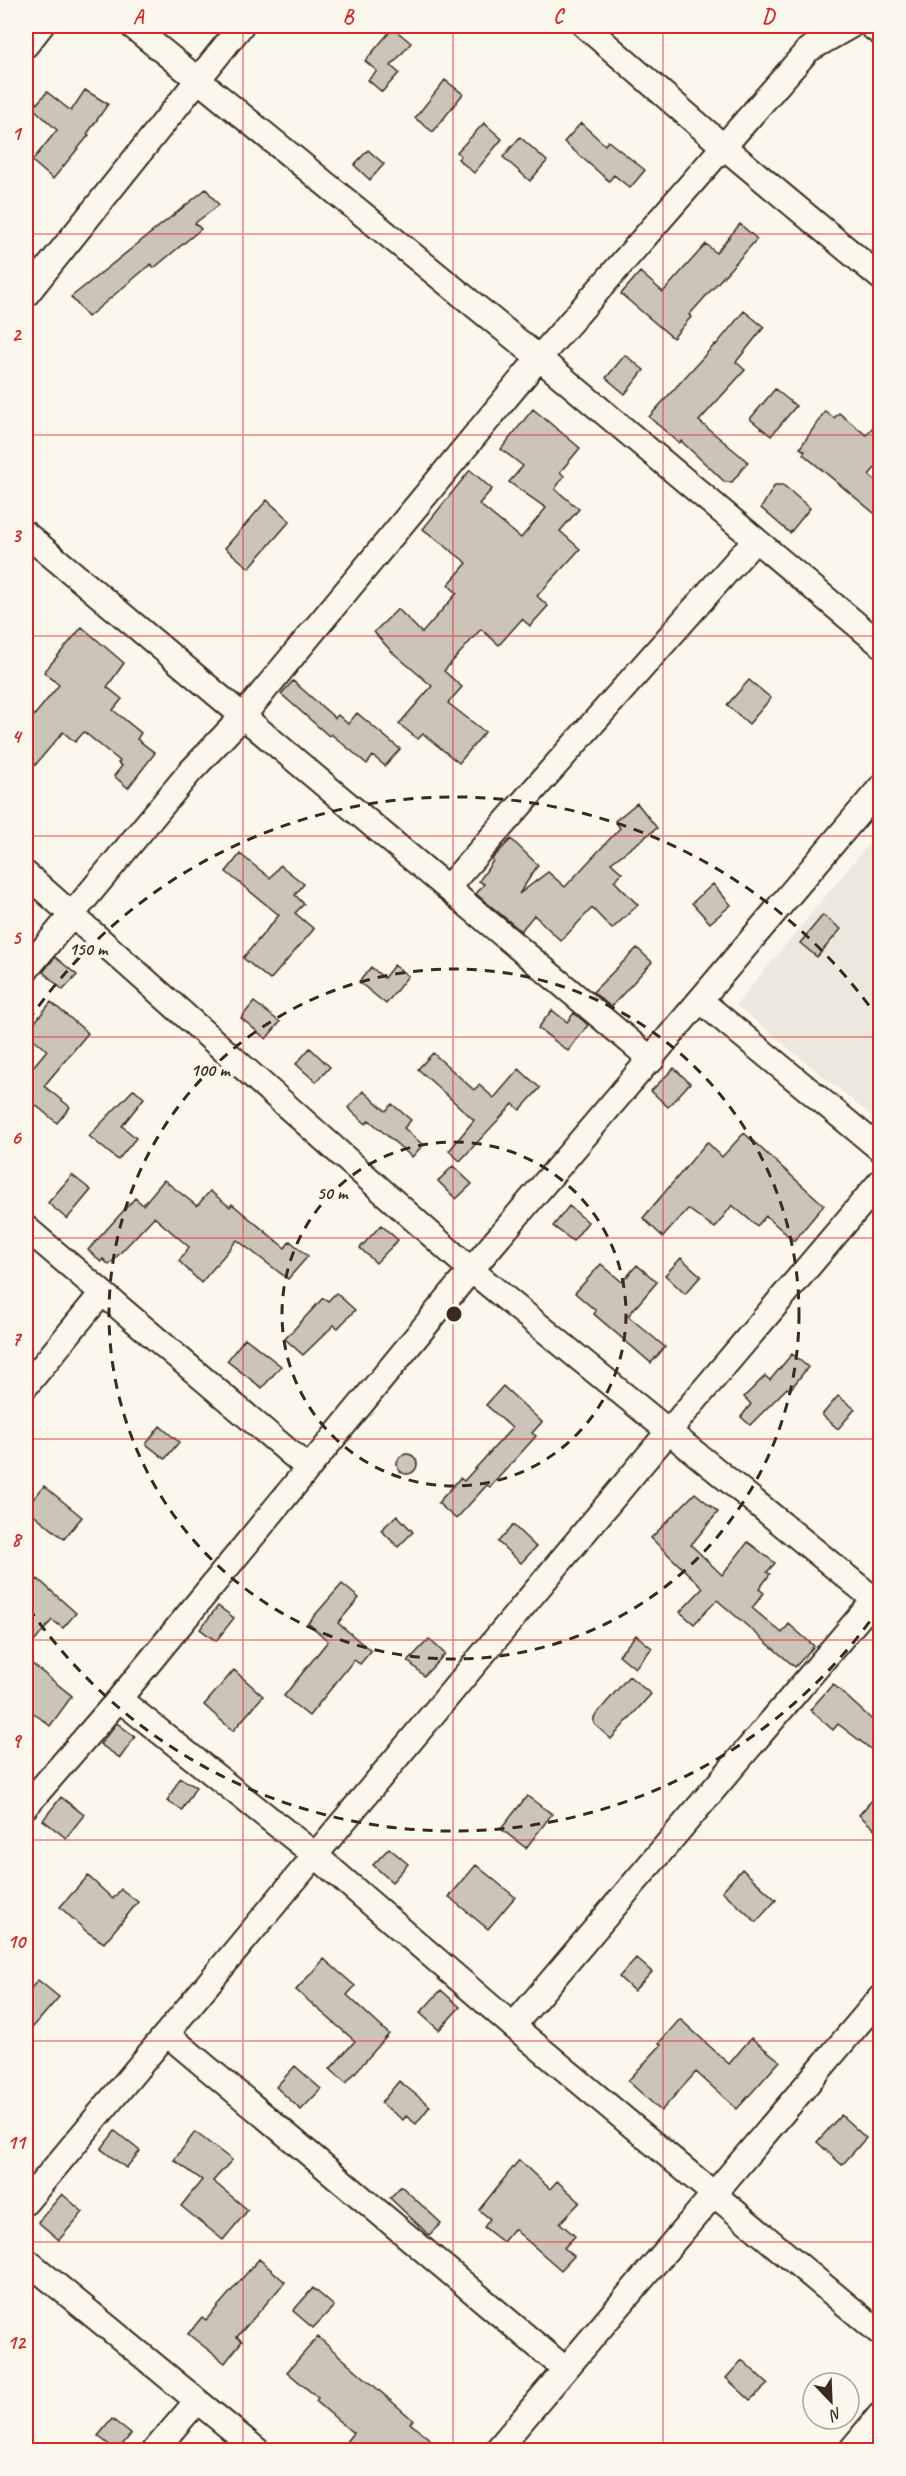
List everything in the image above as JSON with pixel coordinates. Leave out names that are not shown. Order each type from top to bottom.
[{"type":"street","points":[[26,45],[41,26]]},
{"type":"street","points":[[132,26],[539,358],[880,644]]},
{"type":"street","points":[[26,296],[241,26]]},
{"type":"street","points":[[585,26],[724,147],[880,277]]},
{"type":"street","points":[[26,970],[189,773],[243,716],[539,358],[808,50],[850,26]]},
{"type":"street","points":[[871,26],[880,33]]},
{"type":"street","points":[[26,534],[652,1060]]},
{"type":"street","points":[[447,888],[755,540]]},
{"type":"street","points":[[26,1806],[119,1699],[471,1270],[652,1060],[880,788]]},
{"type":"street","points":[[26,874],[471,1270],[879,1599],[513,2026]]},
{"type":"street","points":[[701,1001],[880,1149]]},
{"type":"street","points":[[26,2202],[669,1431],[880,1182]]},
{"type":"street","points":[[26,1228],[308,1468]]},
{"type":"street","points":[[26,1386],[102,1293]]},
{"type":"street","points":[[119,1699],[315,1855],[513,2026],[880,2333]]},
{"type":"street","points":[[497,2451],[880,1998]]},
{"type":"street","points":[[167,2034],[566,2369]]},
{"type":"street","points":[[26,2260],[257,2451]]},
{"type":"street","points":[[155,2451],[197,2401]]},
{"type":"street","points":[[851,2451],[880,2415]]},
{"type":"shaded area","points":[[880,830],[880,1123],[736,1005]]},
{"type":"building","points":[[393,28],[411,43],[391,66],[399,73],[382,92],[368,80],[377,71],[365,61]]},
{"type":"building","points":[[445,80],[463,94],[433,132],[415,118]]},
{"type":"building","points":[[85,90],[108,104],[87,134],[89,135],[53,179],[32,161],[57,130],[33,108],[47,92],[71,111]]},
{"type":"building","points":[[484,123],[502,139],[474,173],[458,159],[461,156],[457,152]]},
{"type":"building","points":[[581,123],[605,145],[608,141],[645,170],[630,188],[614,175],[609,181],[564,142]]},
{"type":"building","points":[[520,137],[547,161],[530,181],[503,157]]},
{"type":"building","points":[[368,150],[384,164],[370,180],[354,165]]},
{"type":"building","points":[[206,189],[219,205],[195,223],[201,229],[154,268],[151,264],[88,317],[71,297]]},
{"type":"building","points":[[740,224],[757,239],[689,315],[691,317],[673,338],[621,294],[640,272],[663,292],[706,244],[716,253]]},
{"type":"building","points":[[744,311],[764,327],[736,362],[745,370],[699,421],[748,462],[732,482],[725,482],[681,441],[679,443],[649,417],[716,345]]},
{"type":"building","points":[[625,355],[644,370],[625,394],[606,378]]},
{"type":"building","points":[[775,389],[796,406],[771,436],[750,419]]},
{"type":"building","points":[[533,409],[580,448],[560,472],[564,476],[555,489],[579,509],[560,531],[580,549],[537,596],[548,606],[530,626],[522,619],[499,645],[481,629],[444,671],[462,687],[448,703],[485,732],[459,763],[423,734],[418,739],[399,724],[432,686],[391,651],[374,632],[398,609],[422,633],[457,593],[448,585],[467,563],[423,529],[470,470],[492,489],[479,504],[521,538],[546,508],[509,482],[523,466],[501,449]]},
{"type":"building","points":[[825,411],[834,418],[839,413],[866,435],[880,419],[880,462],[869,475],[880,484],[880,518],[803,454],[805,451],[800,448]]},
{"type":"building","points":[[775,485],[783,485],[810,508],[790,533],[761,508]]},
{"type":"building","points":[[267,500],[290,521],[249,568],[225,548]]},
{"type":"building","points":[[82,627],[124,663],[107,687],[122,699],[113,710],[141,733],[137,739],[155,753],[128,788],[114,776],[122,766],[118,763],[120,761],[84,732],[75,742],[63,732],[26,776],[26,711],[33,717],[59,685],[44,672]]},
{"type":"building","points":[[749,680],[771,698],[749,724],[727,705]]},
{"type":"building","points":[[293,681],[335,718],[338,715],[348,724],[357,713],[400,749],[385,766],[373,756],[367,764],[331,734],[329,736],[281,694]]},
{"type":"building","points":[[637,803],[657,828],[611,863],[622,873],[614,881],[638,905],[612,929],[592,908],[561,941],[534,915],[521,931],[476,894],[484,884],[479,881],[493,861],[492,859],[511,839],[538,865],[519,894],[548,872],[565,887],[620,828],[615,821]]},
{"type":"building","points":[[240,854],[270,878],[280,865],[304,884],[295,895],[304,904],[295,913],[314,929],[270,980],[243,958],[279,915],[226,872]]},
{"type":"building","points":[[713,884],[731,905],[710,923],[692,903]]},
{"type":"building","points":[[823,915],[841,929],[817,957],[800,943]]},
{"type":"building","points":[[637,948],[652,962],[611,1007],[593,992]]},
{"type":"building","points":[[55,957],[77,975],[63,990],[43,972]]},
{"type":"building","points":[[394,965],[408,976],[386,1004],[359,982],[371,967],[384,978]]},
{"type":"building","points":[[51,1002],[88,1033],[44,1086],[70,1107],[57,1123],[32,1102],[26,1109],[26,1071],[28,1073],[47,1050],[26,1033]]},
{"type":"building","points":[[254,1002],[280,1022],[266,1039],[241,1018]]},
{"type":"building","points":[[552,1010],[567,1022],[574,1013],[588,1025],[568,1051],[538,1028]]},
{"type":"building","points":[[310,1048],[330,1067],[316,1082],[296,1064]]},
{"type":"building","points":[[433,1053],[474,1090],[479,1085],[494,1098],[519,1069],[540,1088],[520,1110],[513,1104],[460,1161],[449,1151],[474,1120],[418,1069]]},
{"type":"building","points":[[674,1068],[690,1083],[668,1107],[651,1091]]},
{"type":"building","points":[[134,1089],[144,1098],[122,1126],[136,1138],[118,1160],[89,1136]]},
{"type":"building","points":[[363,1091],[386,1111],[392,1104],[411,1120],[404,1128],[423,1145],[412,1157],[369,1120],[366,1124],[348,1108]]},
{"type":"building","points":[[744,1133],[824,1205],[794,1241],[766,1216],[757,1226],[732,1205],[715,1228],[688,1209],[663,1237],[643,1218],[707,1142],[722,1157]]},
{"type":"building","points":[[453,1166],[472,1184],[456,1199],[438,1181]]},
{"type":"building","points":[[72,1175],[91,1190],[67,1219],[48,1203]]},
{"type":"building","points":[[164,1180],[197,1206],[210,1191],[230,1207],[232,1204],[285,1248],[290,1241],[308,1256],[288,1279],[237,1240],[201,1283],[179,1261],[189,1247],[154,1217],[109,1265],[103,1259],[101,1262],[88,1250],[135,1198],[143,1205]]},
{"type":"building","points":[[569,1206],[588,1222],[573,1241],[553,1226]]},
{"type":"building","points":[[381,1225],[398,1240],[376,1263],[360,1248]]},
{"type":"building","points":[[681,1258],[701,1276],[685,1294],[665,1275]]},
{"type":"building","points":[[601,1264],[622,1282],[637,1265],[657,1282],[628,1316],[665,1347],[651,1363],[594,1314],[596,1311],[575,1293]]},
{"type":"building","points":[[336,1293],[355,1310],[338,1328],[334,1325],[303,1355],[285,1339],[323,1298],[328,1301]]},
{"type":"building","points":[[245,1338],[281,1366],[262,1388],[227,1361]]},
{"type":"building","points":[[792,1354],[808,1367],[790,1390],[787,1388],[750,1425],[741,1417],[751,1404],[744,1397],[765,1376],[770,1380]]},
{"type":"building","points":[[503,1386],[542,1422],[532,1433],[536,1436],[490,1487],[487,1485],[456,1519],[438,1503],[460,1478],[464,1481],[512,1428],[486,1405]]},
{"type":"building","points":[[838,1396],[855,1409],[838,1429],[822,1415]]},
{"type":"building","points":[[160,1426],[179,1442],[165,1459],[146,1444]]},
{"type":"building","points":[[407,1454],[414,1457],[417,1464],[414,1471],[407,1474],[400,1471],[397,1464],[400,1457]]},
{"type":"building","points":[[44,1486],[82,1517],[64,1539],[26,1508]]},
{"type":"building","points":[[695,1493],[718,1512],[691,1545],[722,1575],[748,1542],[775,1563],[767,1572],[770,1574],[759,1589],[764,1593],[752,1608],[782,1633],[789,1624],[814,1646],[795,1667],[717,1600],[694,1624],[680,1612],[703,1588],[651,1538]]},
{"type":"building","points":[[397,1515],[413,1532],[398,1547],[381,1530]]},
{"type":"building","points":[[513,1525],[536,1547],[521,1563],[498,1542]]},
{"type":"building","points":[[38,1579],[76,1613],[63,1628],[52,1620],[26,1652],[26,1593]]},
{"type":"building","points":[[342,1584],[359,1598],[338,1623],[371,1651],[360,1664],[354,1660],[309,1716],[284,1696],[328,1641],[308,1623]]},
{"type":"building","points":[[218,1606],[234,1618],[216,1641],[200,1629]]},
{"type":"building","points":[[636,1635],[652,1648],[635,1668],[619,1655]]},
{"type":"building","points":[[429,1639],[445,1654],[424,1676],[408,1661]]},
{"type":"building","points":[[26,1659],[72,1696],[50,1726],[26,1707]]},
{"type":"building","points":[[234,1670],[263,1696],[233,1731],[204,1705]]},
{"type":"building","points":[[629,1676],[651,1694],[611,1739],[594,1724],[594,1717]]},
{"type":"building","points":[[833,1684],[880,1727],[880,1756],[838,1724],[833,1730],[810,1710]]},
{"type":"building","points":[[117,1723],[135,1737],[120,1758],[100,1744]]},
{"type":"building","points":[[180,1778],[196,1787],[182,1810],[167,1801]]},
{"type":"building","points":[[880,1791],[880,1834],[859,1815]]},
{"type":"building","points":[[527,1796],[552,1814],[526,1848],[501,1829]]},
{"type":"building","points":[[61,1797],[84,1815],[66,1838],[43,1820]]},
{"type":"building","points":[[389,1848],[408,1864],[392,1882],[373,1865]]},
{"type":"building","points":[[476,1865],[515,1897],[488,1929],[449,1897]]},
{"type":"building","points":[[742,1869],[776,1900],[756,1922],[722,1891]]},
{"type":"building","points":[[88,1876],[113,1899],[121,1889],[138,1902],[104,1943],[87,1932],[60,1907]]},
{"type":"building","points":[[636,1958],[652,1972],[634,1991],[619,1977]]},
{"type":"building","points":[[324,1959],[355,1986],[347,1995],[389,2034],[346,2083],[330,2069],[355,2041],[296,1990]]},
{"type":"building","points":[[38,1980],[59,1997],[26,2035],[26,1994]]},
{"type":"building","points":[[441,1990],[460,2007],[439,2030],[420,2013]]},
{"type":"building","points":[[680,2019],[729,2064],[751,2038],[780,2061],[737,2109],[696,2072],[661,2111],[628,2081],[661,2045],[659,2043]]},
{"type":"building","points":[[295,2066],[321,2089],[301,2110],[276,2087]]},
{"type":"building","points":[[399,2081],[430,2106],[416,2124],[406,2116],[403,2120],[381,2103]]},
{"type":"building","points":[[841,2115],[866,2138],[842,2165],[817,2142]]},
{"type":"building","points":[[115,2131],[140,2151],[126,2168],[101,2149]]},
{"type":"building","points":[[195,2132],[232,2160],[213,2181],[248,2210],[223,2240],[181,2206],[202,2180],[174,2160]]},
{"type":"building","points":[[519,2160],[550,2189],[557,2181],[580,2202],[560,2223],[575,2236],[564,2248],[574,2256],[561,2270],[514,2229],[503,2242],[484,2227],[490,2219],[479,2210]]},
{"type":"building","points":[[401,2186],[441,2223],[429,2235],[390,2198]]},
{"type":"building","points":[[62,2194],[83,2212],[59,2240],[38,2222]]},
{"type":"building","points":[[259,2259],[285,2282],[237,2337],[242,2341],[225,2363],[188,2334],[202,2317],[206,2320]]},
{"type":"building","points":[[313,2288],[334,2306],[313,2328],[293,2311]]},
{"type":"building","points":[[318,2337],[413,2420],[410,2423],[444,2451],[355,2451],[345,2443],[353,2433],[316,2401],[318,2398],[287,2372]]},
{"type":"building","points":[[742,2360],[768,2384],[750,2400],[726,2378]]},
{"type":"building","points":[[112,2419],[131,2434],[117,2451],[98,2436]]}]
